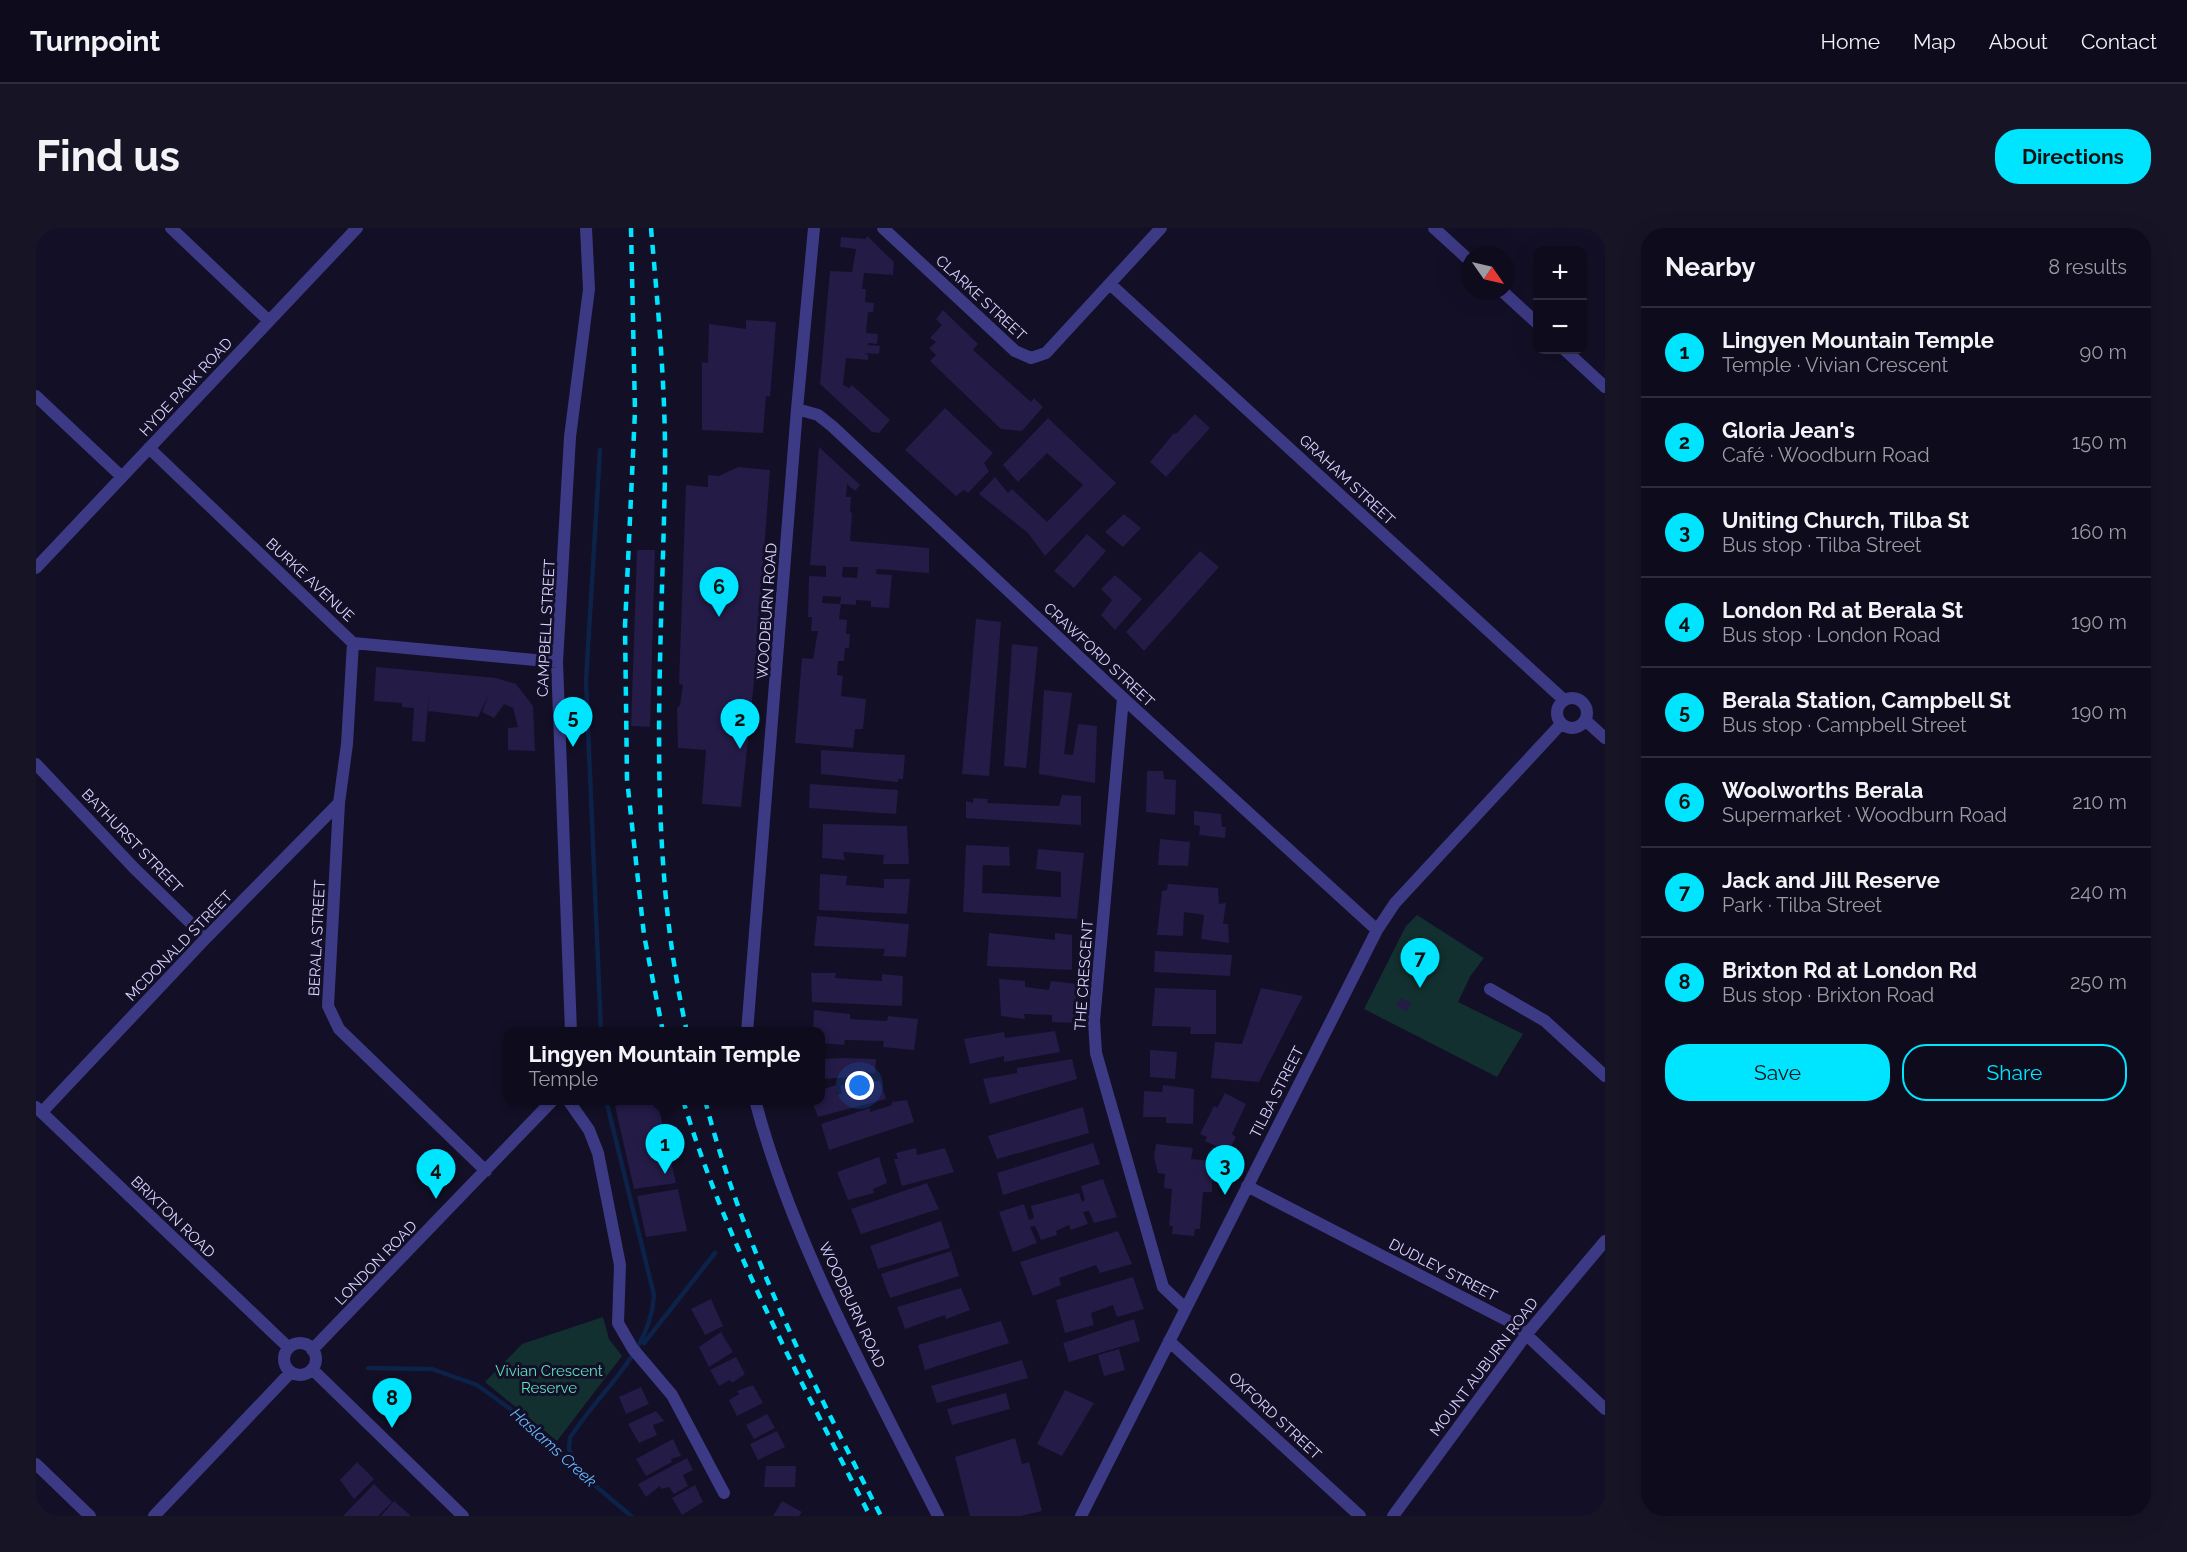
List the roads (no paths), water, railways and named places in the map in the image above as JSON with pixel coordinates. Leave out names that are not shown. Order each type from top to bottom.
[{"type":"street","points":[[171,228],[269,321]]},
{"type":"street","name":"HYDE PARK ROAD","points":[[36,568],[357,228]]},
{"type":"street","name":"CAMPBELL STREET","points":[[571,1027],[557,662],[570,437],[589,289],[586,228]]},
{"type":"street","name":"WOODBURN ROAD","points":[[747,1027],[797,409],[814,228]]},
{"type":"street","name":"CLARKE STREET","points":[[883,228],[1023,356],[1031,358],[1046,353],[1161,228]]},
{"type":"street","points":[[1434,228],[1461,253]]},
{"type":"street","name":"GRAHAM STREET","points":[[1110,284],[1564,700]]},
{"type":"street","points":[[1512,300],[1533,319]]},
{"type":"street","points":[[1569,354],[1605,387]]},
{"type":"street","points":[[36,396],[122,477]]},
{"type":"street","name":"CRAWFORD STREET","points":[[797,409],[818,415],[832,426],[1123,698],[1377,930]]},
{"type":"street","name":"BURKE AVENUE","points":[[148,448],[353,643],[557,662]]},
{"type":"street","name":"BERALA STREET","points":[[353,643],[347,744],[339,803],[328,1006],[339,1029],[486,1171]]},
{"type":"street","name":"THE CRESCENT","points":[[1123,698],[1094,1021],[1096,1053],[1164,1287],[1185,1308]]},
{"type":"street","points":[[1575,698],[1585,704],[1587,714],[1585,720],[1572,729],[1558,720],[1557,709],[1564,700],[1575,698]]},
{"type":"street","points":[[1585,720],[1605,738]]},
{"type":"street","name":"TILBA STREET","points":[[1081,1516],[1377,930],[1395,903],[1562,724]]},
{"type":"street","name":"BATHURST STREET","points":[[36,764],[134,868],[206,938]]},
{"type":"street","name":"MCDONALD STREET","points":[[39,1110],[339,803]]},
{"type":"street","points":[[1490,989],[1545,1021],[1605,1076]]},
{"type":"street","points":[[486,1171],[549,1105]]},
{"type":"street","points":[[571,1105],[589,1130],[598,1153],[620,1265],[618,1323],[637,1353],[672,1395],[724,1493]]},
{"type":"street","name":"WOODBURN ROAD","points":[[756,1105],[776,1172],[797,1223],[846,1330],[938,1516]]},
{"type":"street","name":"BRIXTON ROAD","points":[[39,1110],[289,1348]]},
{"type":"street","name":"LONDON ROAD","points":[[312,1350],[486,1171]]},
{"type":"street","name":"DUDLEY STREET","points":[[1247,1186],[1516,1325],[1605,1409]]},
{"type":"street","name":"MOUNT AUBURN ROAD","points":[[1393,1516],[1526,1335],[1605,1241]]},
{"type":"street","name":"OXFORD STREET","points":[[1169,1341],[1360,1516]]},
{"type":"street","points":[[303,1344],[312,1350],[316,1358],[312,1370],[301,1375],[291,1372],[284,1360],[289,1348],[303,1344]]},
{"type":"street","points":[[312,1370],[458,1514]]},
{"type":"street","points":[[154,1516],[291,1372]]},
{"type":"street","points":[[36,1464],[90,1516]]},
{"type":"waterway","points":[[600,450],[586,681],[601,1027]]},
{"type":"waterway","points":[[584,1476],[569,1449],[570,1438],[634,1353],[651,1316],[654,1295],[607,1105]]},
{"type":"waterway","points":[[644,1343],[715,1253]]},
{"type":"waterway","name":"Haslams Creek","points":[[368,1368],[432,1369],[477,1385],[509,1408],[557,1453],[631,1516]]},
{"type":"railway","points":[[631,228],[635,411],[625,626],[627,779],[644,935],[662,1027]]},
{"type":"railway","points":[[651,228],[661,350],[665,442],[659,753],[661,823],[665,893],[674,962],[686,1027]]},
{"type":"railway","points":[[685,1105],[721,1208],[743,1260],[792,1364],[870,1516]]},
{"type":"railway","points":[[706,1105],[739,1208],[781,1313],[881,1516]]},
{"type":"place","name":"Woolworths Berala","points":[[719,617]]},
{"type":"place","name":"Berala Station, Campbell St","points":[[573,747]]},
{"type":"place","name":"Gloria Jean's","points":[[740,749]]},
{"type":"place","name":"Jack and Jill Reserve","points":[[1420,988]]},
{"type":"place","name":"Lingyen Mountain Temple","points":[[665,1174]]},
{"type":"place","name":"Uniting Church, Tilba St","points":[[1225,1195]]},
{"type":"place","name":"London Rd at Berala St","points":[[436,1199]]},
{"type":"place","name":"Brixton Rd at London Rd","points":[[392,1428]]},
{"type":"park label","name":"Vivian Crescent Reserve","points":[[549,1380]]}]
